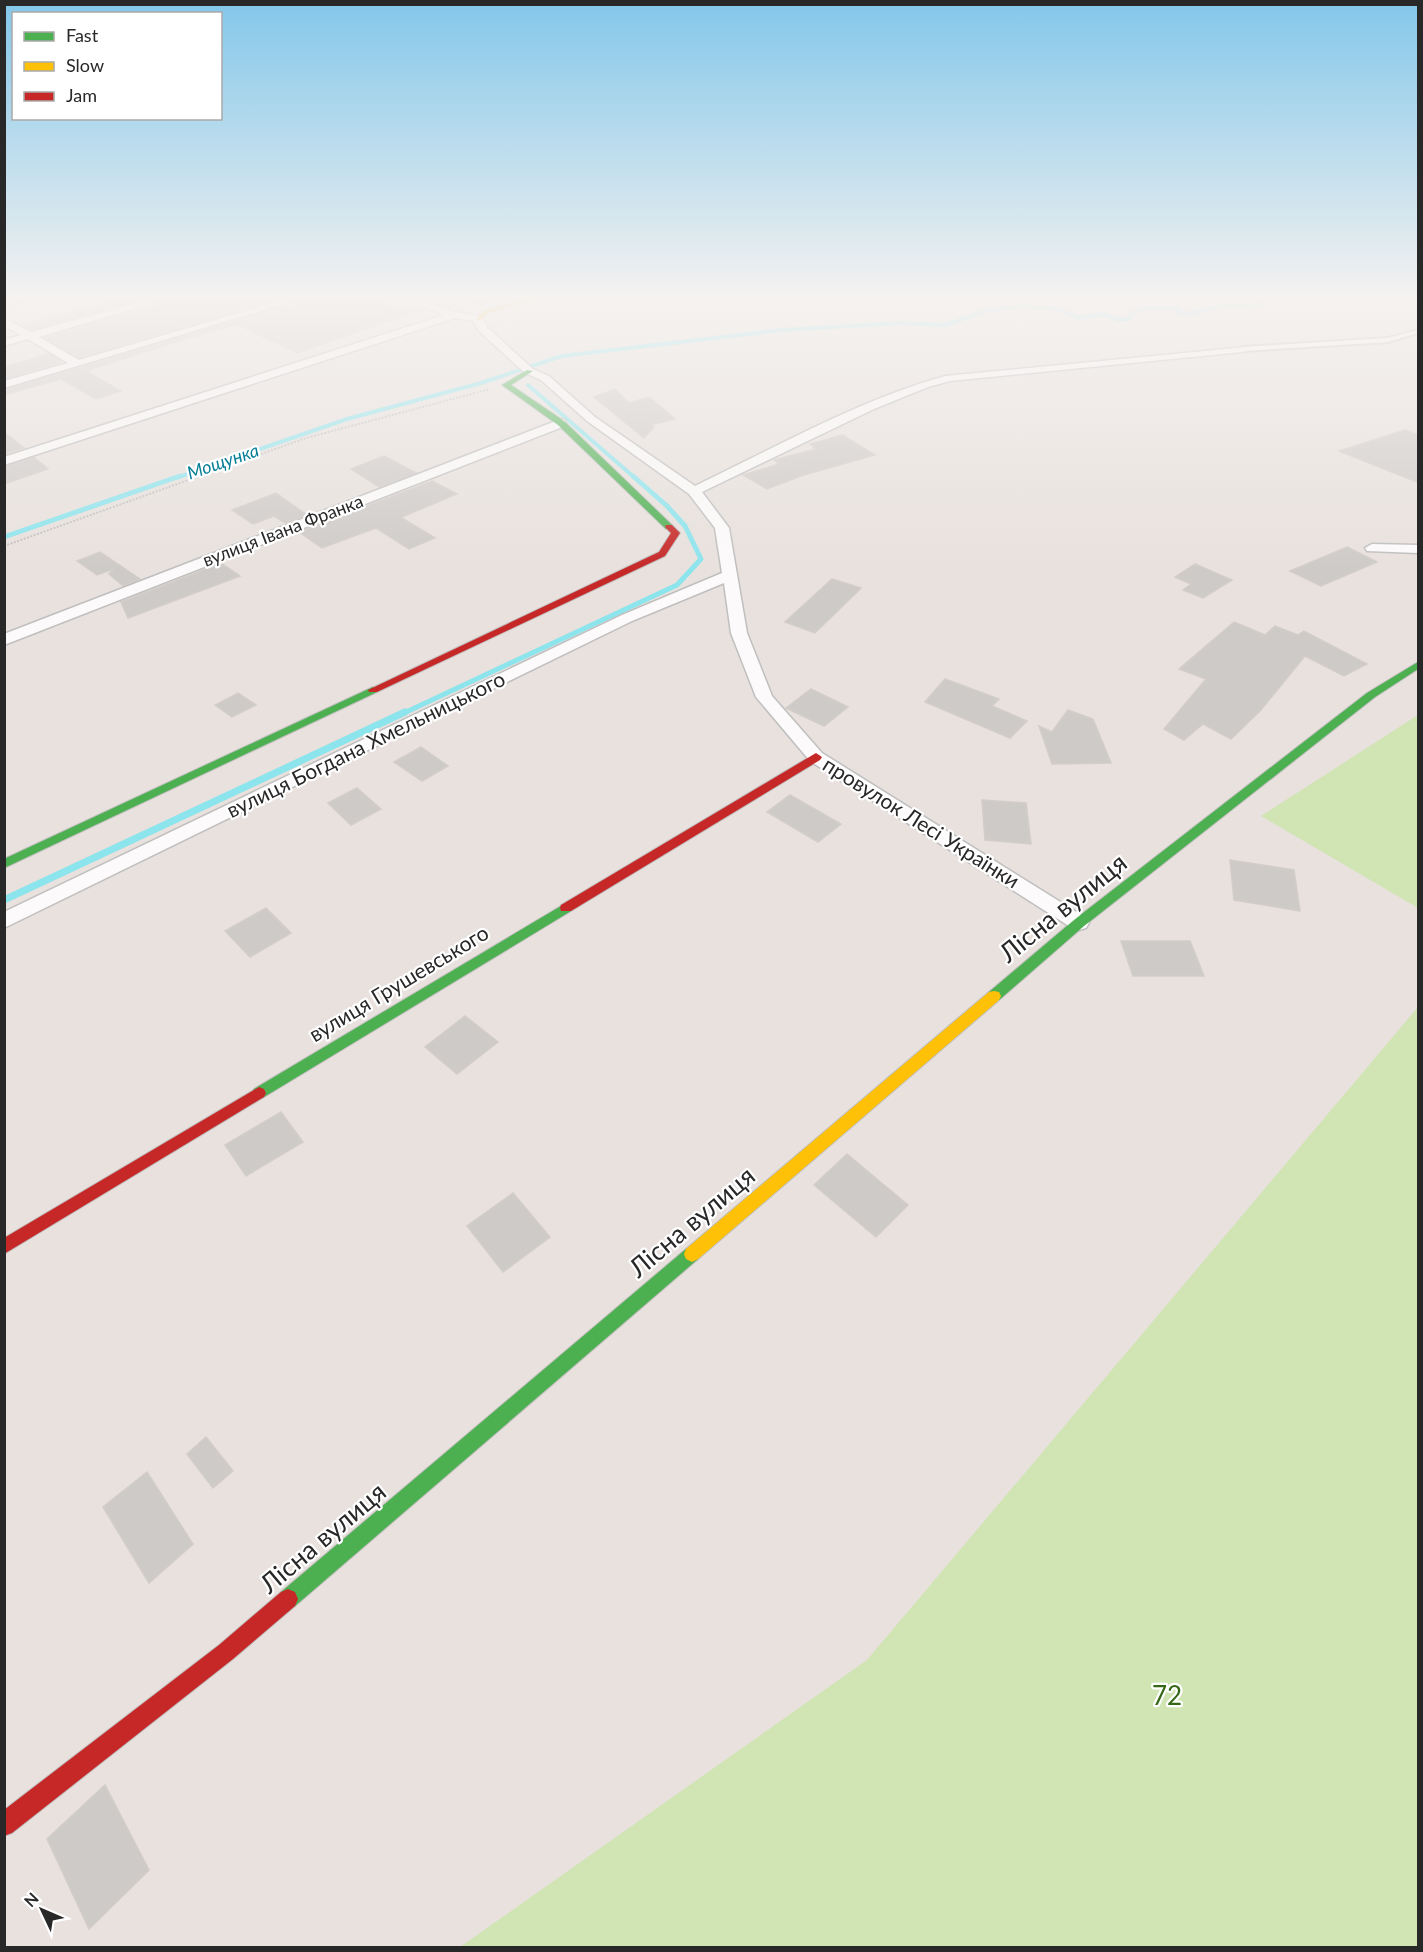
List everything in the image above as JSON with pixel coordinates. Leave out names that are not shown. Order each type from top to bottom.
[{"type":"street","points":[[4,461],[229,388]]},
{"type":"street","points":[[4,864],[663,554],[676,533],[561,423],[510,388]]},
{"type":"street","name":"провулок Лесі Українки","points":[[556,388],[591,419],[694,491],[722,528],[739,633],[764,697],[816,757],[1079,923]]},
{"type":"street","points":[[694,491],[870,407],[916,388]]},
{"type":"street","name":"вулиця Івана Франка","points":[[4,639],[561,423]]},
{"type":"street","points":[[1372,548],[1419,549]]},
{"type":"street","name":"вулиця Богдана Хмельницького","points":[[4,921],[627,618],[730,575]]},
{"type":"street","name":"Лісна вулиця","points":[[4,1825],[226,1652],[1079,923],[1371,695],[1419,665]]},
{"type":"street","name":"вулиця Грушевського","points":[[4,1247],[816,757]]},
{"type":"path","points":[[4,546],[306,438],[494,388]]},
{"type":"green space","points":[[1418,715],[1418,908],[1261,816]]},
{"type":"green space","name":"72","points":[[1418,1007],[1418,1947],[460,1947],[867,1660]]},
{"type":"building","points":[[10,388],[29,388],[4,395],[4,390]]},
{"type":"building","points":[[77,388],[116,388],[121,391],[96,399]]},
{"type":"building","points":[[615,389],[629,403],[649,397],[675,419],[651,425],[654,427],[644,438],[594,397]]},
{"type":"building","points":[[1405,430],[1419,435],[1419,483],[1339,451]]},
{"type":"building","points":[[4,432],[24,448],[4,454]]},
{"type":"building","points":[[842,435],[875,455],[804,475],[767,489],[743,475],[779,464],[774,460],[816,449],[810,444]]},
{"type":"building","points":[[384,456],[416,473],[379,487],[351,469]]},
{"type":"building","points":[[34,457],[48,469],[4,484],[4,467]]},
{"type":"building","points":[[432,481],[457,494],[402,518],[435,538],[409,549],[376,528],[322,548],[299,532]]},
{"type":"building","points":[[276,493],[307,515],[285,523],[274,516],[253,524],[232,510]]},
{"type":"building","points":[[1347,547],[1377,562],[1321,586],[1290,571]]},
{"type":"building","points":[[100,552],[140,579],[123,586],[109,574],[114,569],[97,575],[77,561]]},
{"type":"building","points":[[221,563],[240,576],[128,618],[121,602]]},
{"type":"building","points":[[1195,564],[1232,580],[1203,598],[1183,590],[1191,584],[1175,577]]},
{"type":"building","points":[[832,579],[861,588],[815,633],[785,622]]},
{"type":"building","points":[[1234,622],[1265,635],[1275,626],[1298,635],[1304,631],[1367,664],[1344,676],[1305,656],[1260,711],[1231,739],[1203,724],[1184,740],[1164,729],[1206,679],[1179,669]]},
{"type":"building","points":[[945,679],[999,699],[992,706],[1027,721],[1010,738],[925,702]]},
{"type":"building","points":[[811,689],[848,707],[824,726],[786,708]]},
{"type":"building","points":[[238,693],[256,705],[232,717],[215,705]]},
{"type":"building","points":[[1068,710],[1093,719],[1111,763],[1052,764],[1039,726],[1052,732]]},
{"type":"building","points":[[421,747],[448,766],[422,781],[394,762]]},
{"type":"building","points":[[357,788],[381,809],[351,825],[328,803]]},
{"type":"building","points":[[790,795],[841,824],[818,842],[767,812]]},
{"type":"building","points":[[982,800],[1026,803],[1031,844],[985,840]]},
{"type":"building","points":[[1230,860],[1294,870],[1300,911],[1234,900]]},
{"type":"building","points":[[266,908],[291,933],[250,957],[225,931]]},
{"type":"building","points":[[1121,941],[1190,941],[1204,976],[1133,976]]},
{"type":"building","points":[[465,1016],[498,1042],[457,1074],[425,1047]]},
{"type":"building","points":[[281,1112],[303,1142],[246,1176],[225,1145]]},
{"type":"building","points":[[847,1154],[908,1205],[876,1237],[814,1185]]},
{"type":"building","points":[[513,1193],[550,1237],[503,1272],[467,1226]]},
{"type":"building","points":[[206,1437],[233,1471],[213,1488],[187,1454]]},
{"type":"building","points":[[147,1472],[193,1544],[149,1583],[103,1507]]},
{"type":"building","points":[[105,1785],[149,1870],[89,1929],[47,1839]]},
{"type":"waterway","name":"Мощунка","points":[[176,478],[347,419],[462,388]]},
{"type":"waterway","points":[[532,388],[635,478]]},
{"type":"waterway","name":"Мощунка","points":[[4,537],[180,476]]},
{"type":"waterway","points":[[402,714],[677,585],[701,559],[685,526],[667,506],[633,476]]},
{"type":"waterway","points":[[4,900],[405,712]]},
{"type":"traffic: fast","points":[[510,388],[561,423],[669,527]]},
{"type":"traffic: fast","points":[[994,996],[1079,923],[1371,695],[1418,665]]},
{"type":"traffic: fast","points":[[4,864],[373,690]]},
{"type":"traffic: fast","points":[[259,1093],[566,908]]},
{"type":"traffic: fast","points":[[288,1599],[692,1254]]},
{"type":"traffic: slow","points":[[692,1254],[994,996]]},
{"type":"traffic: jam","points":[[373,690],[662,554],[676,533],[669,527]]},
{"type":"traffic: jam","points":[[566,908],[816,757]]},
{"type":"traffic: jam","points":[[4,1247],[259,1093]]},
{"type":"traffic: jam","points":[[4,1825],[226,1652],[288,1599]]}]
